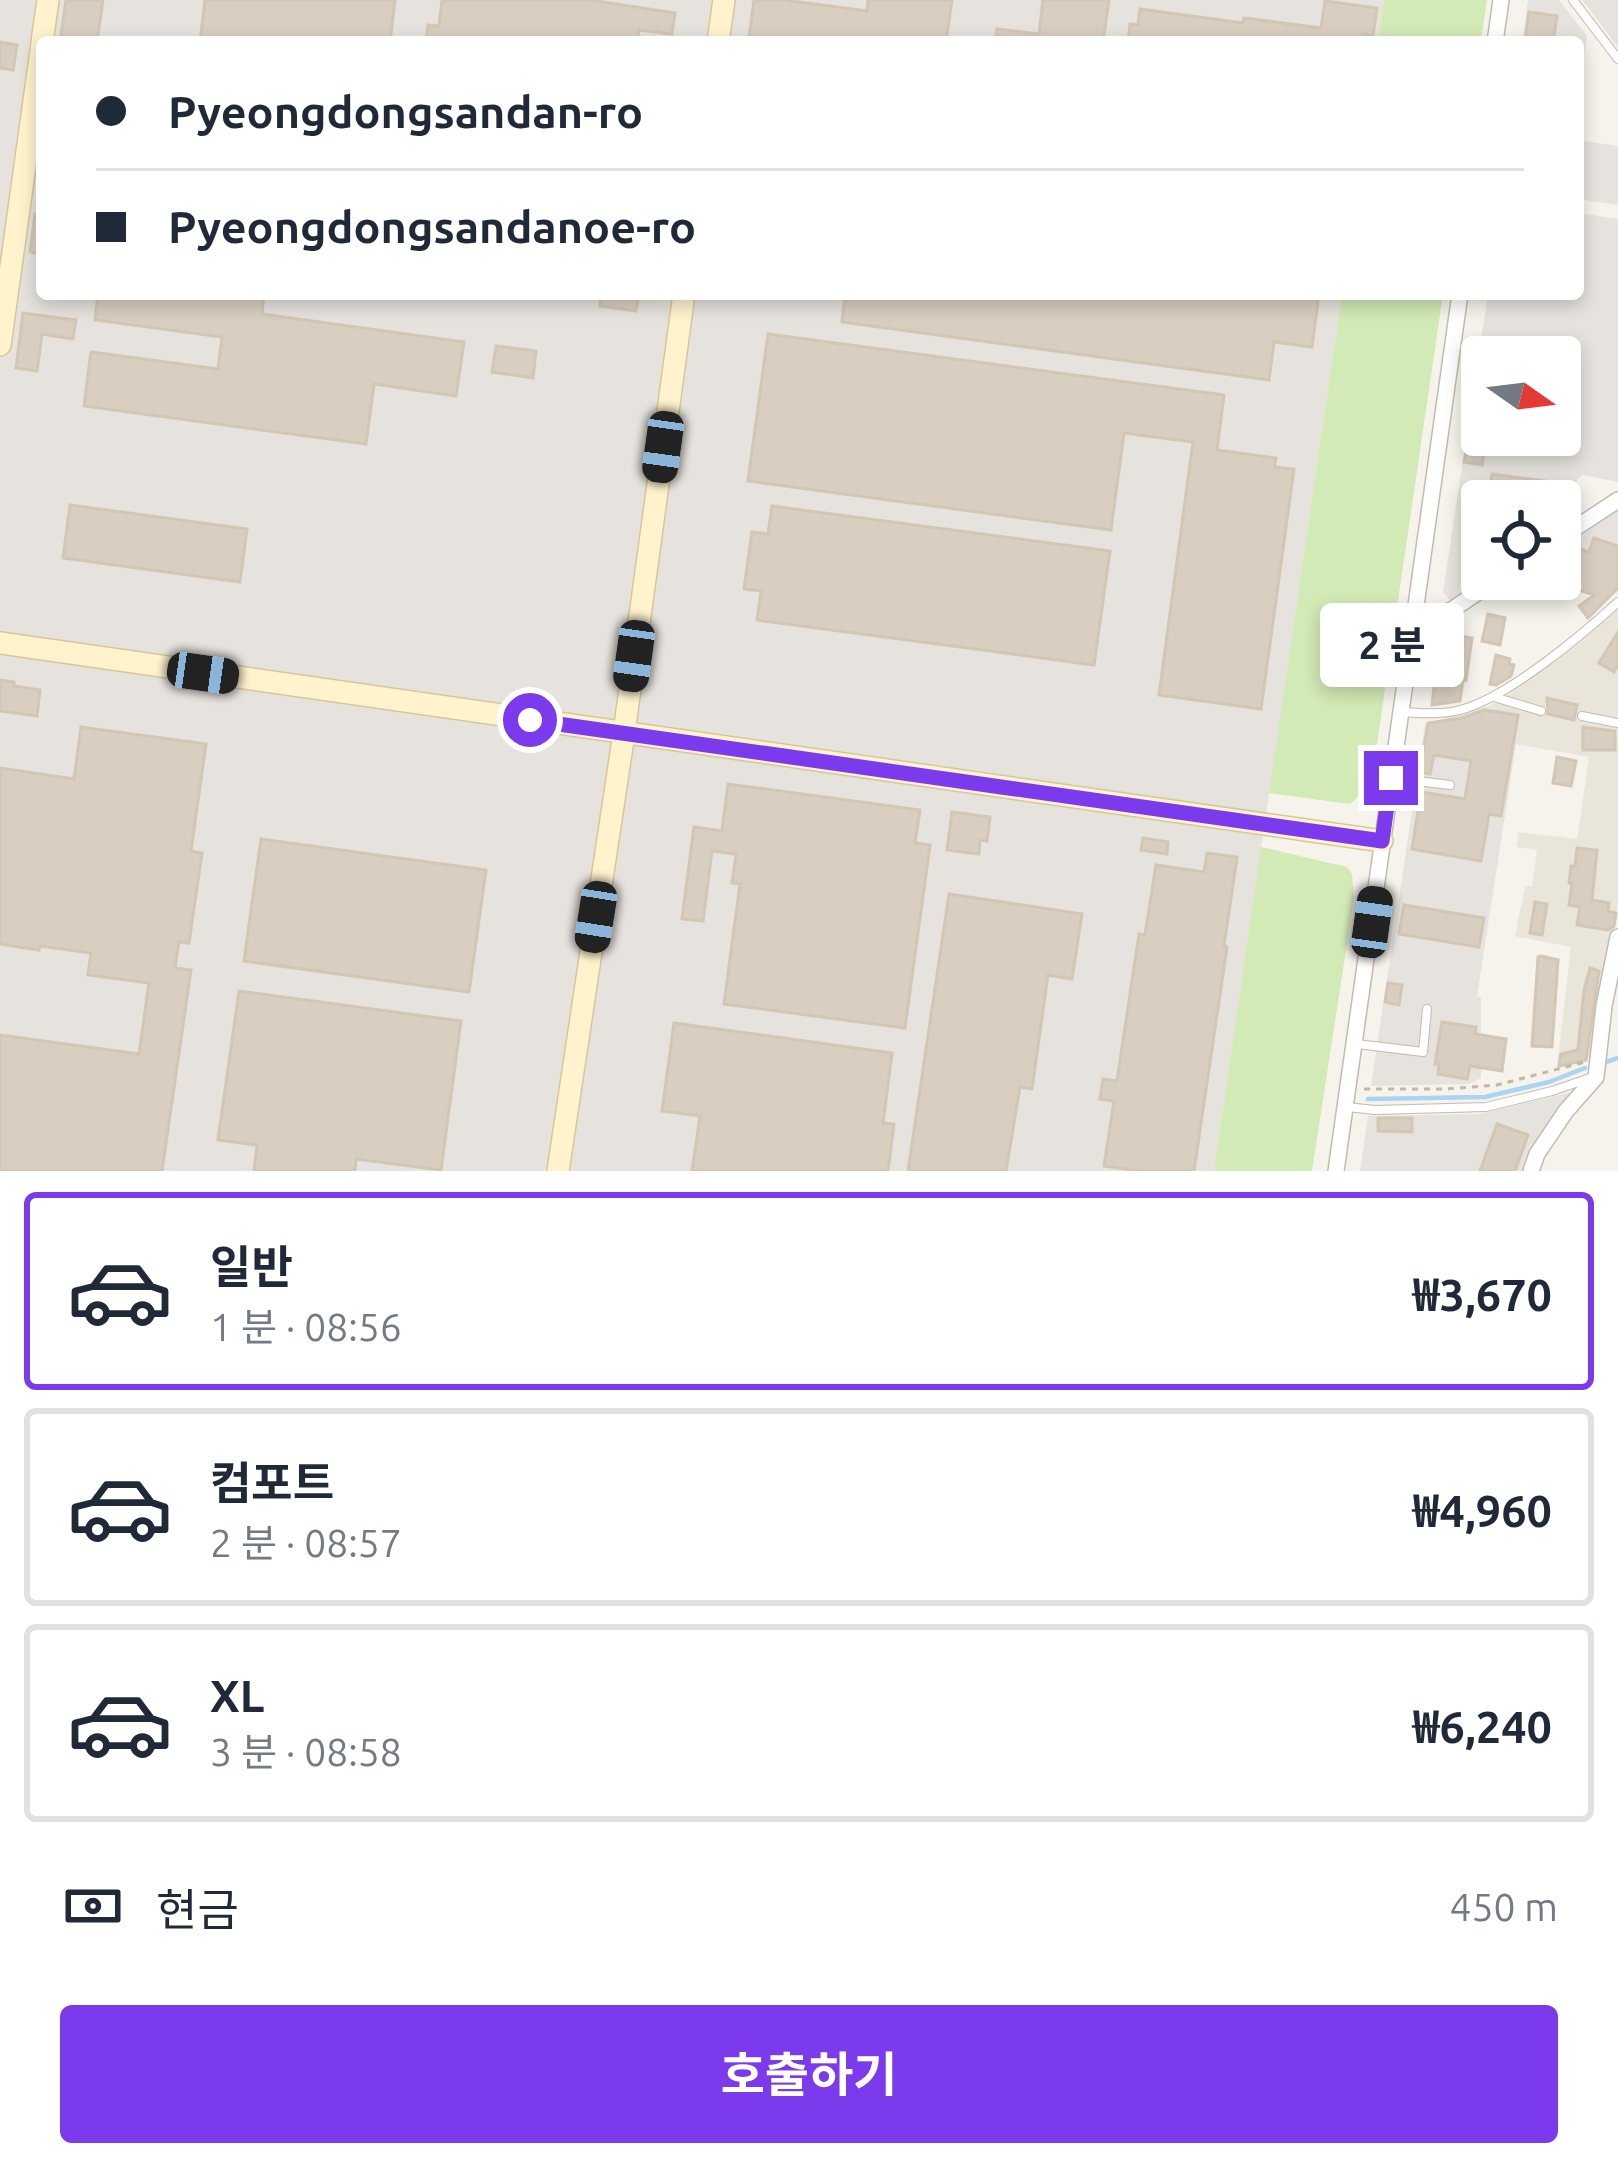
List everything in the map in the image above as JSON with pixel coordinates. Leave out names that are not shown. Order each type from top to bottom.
[{"type":"street","points":[[43,36],[48,0]]},
{"type":"street","points":[[719,36],[724,0]]},
{"type":"street","points":[[1496,36],[1501,0]]},
{"type":"street","points":[[0,345],[36,86]]},
{"type":"street","points":[[558,1171],[683,300]]},
{"type":"street","points":[[1336,1171],[1459,300]]},
{"type":"street","points":[[1581,524],[1618,500]]},
{"type":"street","points":[[1412,630],[1466,600]]},
{"type":"street","points":[[0,643],[1382,841]]},
{"type":"street","points":[[1531,1171],[1566,1111],[1596,1077],[1598,1058],[1609,1035],[1604,1006],[1618,937]]},
{"type":"lane","points":[[1573,0],[1618,59]]},
{"type":"lane","points":[[1401,712],[1441,714],[1493,697],[1618,602]]},
{"type":"lane","points":[[1493,697],[1541,711]]},
{"type":"lane","points":[[1582,716],[1618,723]]},
{"type":"lane","points":[[1391,778],[1450,785]]},
{"type":"lane","points":[[1355,1044],[1424,1052],[1427,1009]]},
{"type":"lane","points":[[1347,1107],[1486,1107],[1596,1077]]},
{"type":"path","points":[[1349,1088],[1497,1085],[1598,1058]]},
{"type":"shaded area","points":[[0,0],[1384,0],[1379,36],[36,36],[36,300],[1341,300],[1214,1171],[0,1171]]},
{"type":"shaded area","points":[[1528,0],[1559,0],[1587,36],[1584,54],[1584,36],[1523,36]]},
{"type":"shaded area","points":[[1582,0],[1618,0],[1618,48],[1597,19]]},
{"type":"shaded area","points":[[1584,141],[1618,146],[1618,205],[1584,200]]},
{"type":"shaded area","points":[[1584,214],[1618,219],[1618,482],[1583,475],[1577,480],[1461,480],[1461,596],[1451,602],[1443,592],[1464,456],[1581,456],[1581,336],[1482,336],[1487,300],[1584,300]]},
{"type":"shaded area","points":[[1618,509],[1617,595],[1604,575],[1581,591],[1581,535]]},
{"type":"shaded area","points":[[1618,606],[1618,898],[1612,951],[1592,1057],[1557,1066],[1571,947],[1515,936],[1525,886],[1532,886],[1537,850],[1517,847],[1518,832],[1577,839],[1589,757],[1515,744],[1520,712],[1489,706]]},
{"type":"shaded area","points":[[1489,706],[1521,712],[1477,996],[1481,998],[1481,1078],[1469,1084],[1371,1086],[1425,724]]},
{"type":"shaded area","points":[[1568,1093],[1572,1098],[1543,1131],[1523,1171],[1360,1171],[1368,1116],[1480,1114]]},
{"type":"green space","points":[[1384,0],[1487,0],[1482,36],[1379,36]]},
{"type":"green space","points":[[1341,300],[1442,300],[1371,785],[1350,804],[1269,793]]},
{"type":"green space","points":[[1261,847],[1347,867],[1352,874],[1354,898],[1312,1171],[1214,1171]]},
{"type":"building","points":[[66,0],[103,0],[98,36],[61,36]]},
{"type":"building","points":[[205,0],[395,0],[391,36],[201,36]]},
{"type":"building","points":[[442,0],[590,0],[675,13],[672,34],[639,30],[638,36],[427,36],[428,25],[439,26]]},
{"type":"building","points":[[754,0],[867,11],[868,0],[952,0],[947,36],[749,36]]},
{"type":"building","points":[[1043,0],[1109,0],[1104,36],[996,36],[997,29],[1039,34]]},
{"type":"building","points":[[1325,1],[1377,8],[1373,36],[1129,36],[1130,24],[1138,25],[1140,9],[1321,28]]},
{"type":"building","points":[[1529,12],[1557,16],[1554,36],[1526,36]]},
{"type":"building","points":[[0,42],[17,45],[13,70],[0,68]]},
{"type":"building","points":[[35,214],[36,214],[36,253],[30,252]]},
{"type":"building","points":[[97,300],[263,300],[262,314],[464,342],[456,396],[374,384],[366,444],[84,406],[91,352],[218,369],[222,337],[95,320]]},
{"type":"building","points":[[600,300],[638,300],[636,311],[600,306]]},
{"type":"building","points":[[844,300],[1318,300],[1312,347],[1274,342],[1269,380],[842,322]]},
{"type":"building","points":[[23,313],[76,320],[73,339],[42,334],[37,371],[16,368]]},
{"type":"building","points":[[768,334],[1224,395],[1217,450],[1276,458],[1274,467],[1294,469],[1261,709],[1159,695],[1193,442],[1124,433],[1111,530],[748,481]]},
{"type":"building","points":[[496,346],[536,351],[533,378],[492,372]]},
{"type":"building","points":[[1465,456],[1484,456],[1482,465],[1464,462]]},
{"type":"building","points":[[1492,474],[1538,480],[1491,480]]},
{"type":"building","points":[[70,505],[247,529],[240,582],[63,558]]},
{"type":"building","points":[[772,506],[1110,551],[1094,665],[757,620],[761,591],[744,589],[752,532],[768,534]]},
{"type":"building","points":[[1594,538],[1618,546],[1618,588],[1588,618],[1579,606],[1594,595],[1581,591],[1581,549],[1589,552]]},
{"type":"building","points":[[1488,614],[1505,618],[1500,645],[1482,641]]},
{"type":"building","points":[[1618,632],[1618,665],[1614,672],[1599,663]]},
{"type":"building","points":[[1440,634],[1472,638],[1460,701],[1432,705]]},
{"type":"building","points":[[1496,655],[1514,665],[1511,676],[1496,685],[1490,684]]},
{"type":"building","points":[[0,680],[40,690],[37,716],[0,711]]},
{"type":"building","points":[[1547,698],[1577,705],[1574,720],[1548,714]]},
{"type":"building","points":[[1484,710],[1518,715],[1501,816],[1489,814],[1481,861],[1412,849],[1421,792],[1465,799],[1471,761],[1434,755],[1430,774],[1420,772],[1428,723]]},
{"type":"building","points":[[81,727],[206,744],[191,851],[202,853],[189,943],[179,942],[175,968],[191,970],[162,1171],[0,1171],[0,1035],[139,1054],[149,983],[88,975],[91,953],[0,944],[0,768],[74,779]]},
{"type":"building","points":[[1583,727],[1615,731],[1615,750],[1583,750]]},
{"type":"building","points":[[1557,757],[1576,761],[1571,786],[1553,783]]},
{"type":"building","points":[[728,784],[920,810],[915,843],[930,845],[905,1028],[724,1004],[740,884],[732,883],[736,854],[712,851],[703,921],[682,919],[694,827],[722,831]]},
{"type":"building","points":[[952,812],[990,817],[987,841],[980,840],[979,854],[947,850]]},
{"type":"building","points":[[1143,838],[1168,842],[1167,854],[1141,850]]},
{"type":"building","points":[[261,839],[486,870],[469,992],[244,961]]},
{"type":"building","points":[[1577,848],[1597,850],[1592,900],[1609,903],[1608,911],[1616,913],[1614,926],[1608,930],[1577,925],[1580,907],[1569,905]]},
{"type":"building","points":[[1207,853],[1237,857],[1194,1171],[1104,1166],[1114,1101],[1100,1099],[1103,1079],[1117,1081],[1139,934],[1145,935],[1156,865],[1204,872]]},
{"type":"building","points":[[949,894],[1082,914],[1072,979],[1048,975],[1032,1089],[1020,1087],[1006,1171],[908,1171]]},
{"type":"building","points":[[1535,902],[1547,904],[1542,935],[1530,933]]},
{"type":"building","points":[[1404,905],[1484,918],[1479,947],[1399,934]]},
{"type":"building","points":[[1541,956],[1558,960],[1552,1047],[1532,1046]]},
{"type":"building","points":[[1590,968],[1599,971],[1586,1060],[1559,1066],[1561,1054],[1578,1050]]},
{"type":"building","points":[[1388,983],[1402,985],[1399,1005],[1385,1002]]},
{"type":"building","points":[[239,991],[461,1021],[441,1170],[356,1159],[355,1171],[254,1171],[257,1145],[218,1140]]},
{"type":"building","points":[[1442,1022],[1476,1027],[1475,1034],[1506,1039],[1502,1071],[1470,1066],[1467,1079],[1438,1074],[1439,1064],[1435,1064]]},
{"type":"building","points":[[674,1023],[892,1053],[883,1123],[894,1124],[888,1171],[692,1171],[700,1116],[662,1111]]},
{"type":"building","points":[[1378,1118],[1412,1118],[1412,1132],[1378,1131]]},
{"type":"building","points":[[1497,1124],[1528,1135],[1515,1171],[1480,1171]]},
{"type":"waterway","points":[[1603,1063],[1618,1058]]},
{"type":"waterway","points":[[1368,1099],[1485,1097],[1585,1068]]},
{"type":"route","points":[[530,720],[1382,841],[1391,778]]}]
